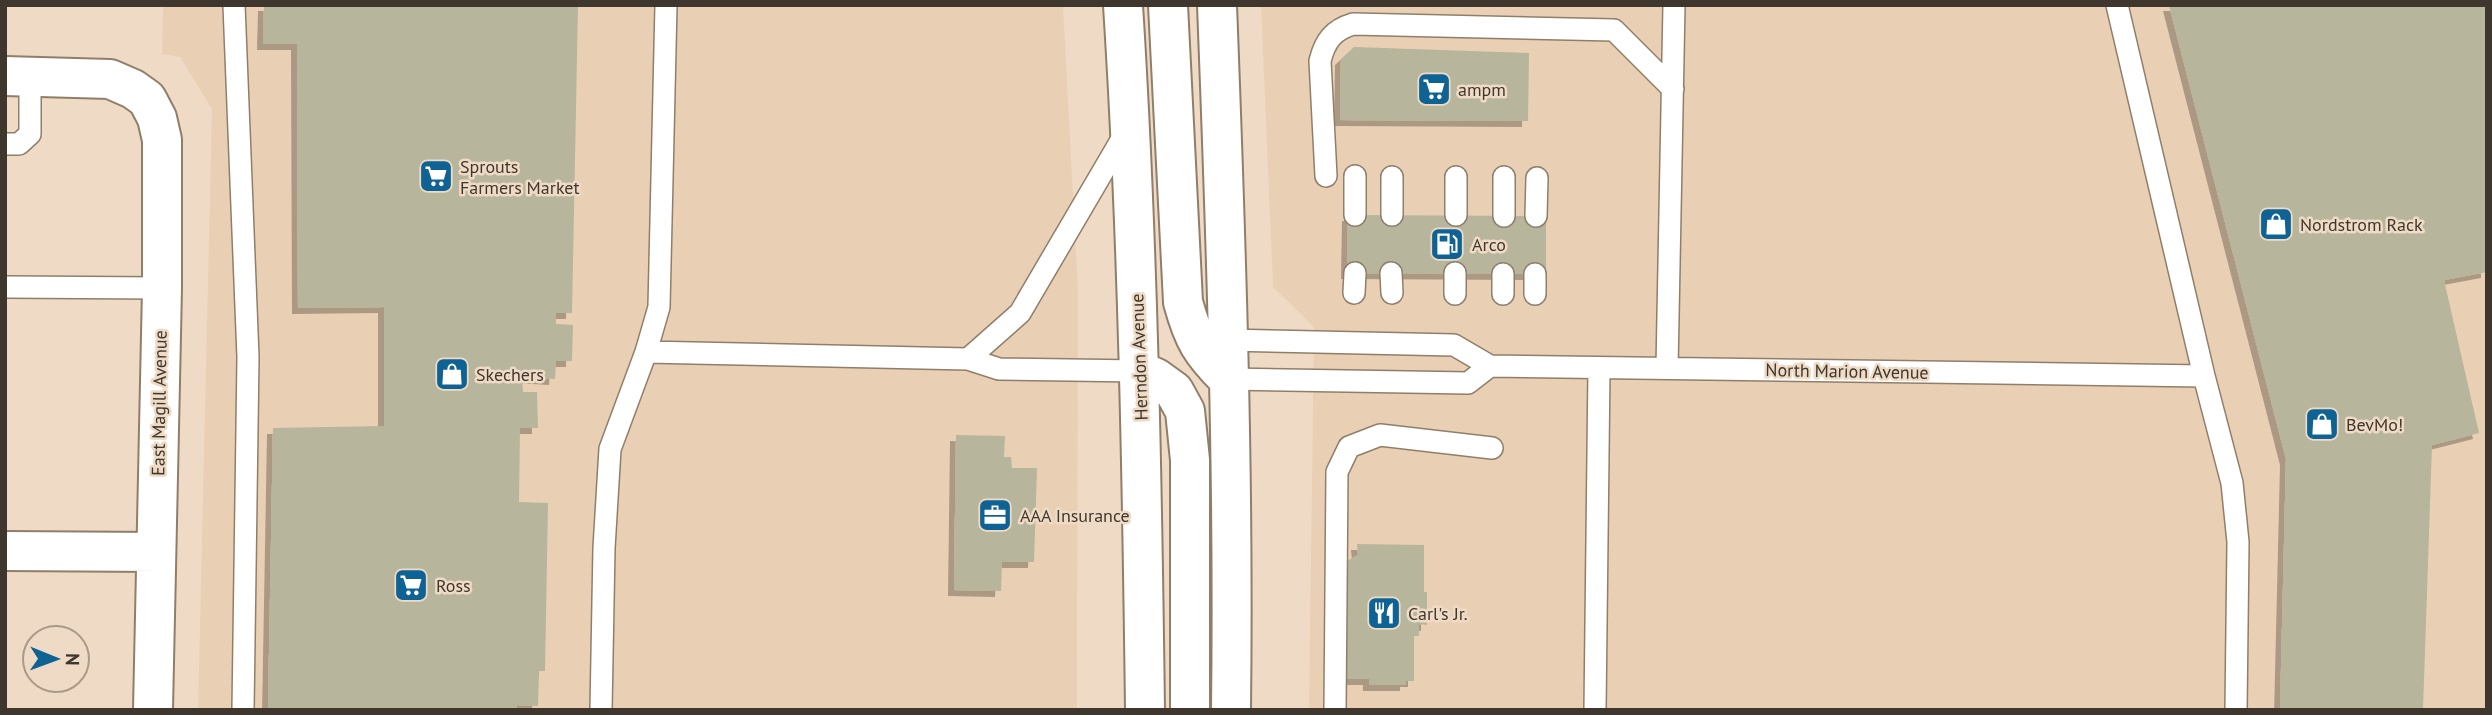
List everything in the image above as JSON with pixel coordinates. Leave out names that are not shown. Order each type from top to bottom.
[{"type":"main road","name":"Herndon Avenue","points":[[1123,5],[1140,371],[1144,710]]},
{"type":"main road","points":[[1168,5],[1183,302],[1198,344],[1213,365],[1228,379]]},
{"type":"main road","points":[[1217,5],[1228,379],[1231,710]]},
{"type":"main road","name":"East Magill Avenue","points":[[17,76],[110,79],[133,89],[147,99],[157,118],[162,140],[162,288],[153,710]]},
{"type":"main road","points":[[1140,371],[1174,391],[1185,411],[1190,460],[1189,710]]},
{"type":"main road","points":[[5,551],[156,552]]},
{"type":"lane","points":[[234,5],[248,358],[243,710]]},
{"type":"lane","points":[[601,710],[604,548],[610,449],[646,352],[659,307],[666,5]]},
{"type":"lane","points":[[1667,369],[1674,5]]},
{"type":"lane","points":[[2117,5],[2203,376],[2232,484],[2238,542],[2236,710]]},
{"type":"lane","points":[[1326,176],[1321,61],[1324,47],[1331,37],[1339,28],[1353,24],[1614,30],[1673,89]]},
{"type":"lane","points":[[5,144],[19,144],[30,134],[17,76]]},
{"type":"lane","points":[[968,359],[1020,313],[1130,124]]},
{"type":"lane","points":[[1355,176],[1355,215]]},
{"type":"lane","points":[[1392,177],[1392,215]]},
{"type":"lane","points":[[1456,177],[1456,215]]},
{"type":"lane","points":[[1504,177],[1504,216]]},
{"type":"lane","points":[[1536,216],[1537,178]]},
{"type":"lane","points":[[5,287],[162,288]]},
{"type":"lane","name":"North Marion Avenue","points":[[1227,340],[1454,345],[1490,366],[2203,376]]},
{"type":"lane","points":[[646,352],[968,359],[999,369],[1140,371]]},
{"type":"lane","points":[[1228,379],[1468,383],[1490,366]]},
{"type":"lane","points":[[1595,710],[1599,368]]},
{"type":"lane","points":[[1335,710],[1337,472],[1349,447],[1380,435],[1492,448]]},
{"type":"shaded area","points":[[163,5],[1063,5],[1078,290],[1077,710],[198,710],[212,109],[180,57],[162,54]]},
{"type":"shaded area","points":[[1261,5],[2487,5],[2487,710],[1309,710],[1314,327],[1273,287]]},
{"type":"building","points":[[264,5],[578,5],[572,313],[556,313],[556,324],[573,325],[572,361],[556,361],[555,379],[522,377],[523,392],[537,392],[538,428],[520,428],[519,502],[548,503],[545,671],[539,671],[538,706],[517,705],[517,710],[268,710],[273,428],[384,426],[384,307],[298,308],[297,44],[263,44]]},
{"type":"building","points":[[2169,5],[2487,5],[2487,272],[2444,280],[2479,433],[2432,445],[2423,710],[2280,710],[2286,459]]},
{"type":"building","name":"ampm","points":[[1354,47],[1529,53],[1528,121],[1340,120],[1341,59]]},
{"type":"building","name":"Arco","points":[[1348,215],[1546,216],[1546,274],[1347,273]]},
{"type":"building","name":"AAA Insurance","points":[[956,435],[1005,436],[1004,457],[1011,457],[1012,468],[1037,468],[1034,562],[1002,562],[1001,591],[954,590]]},
{"type":"building","name":"Carl's Jr.","points":[[1357,544],[1424,545],[1427,625],[1419,624],[1419,636],[1414,636],[1414,681],[1406,681],[1406,685],[1369,685],[1369,679],[1345,679],[1345,562],[1358,555]]},
{"type":"place","name":"ampm","points":[[1434,89]]},
{"type":"place","name":"Sprouts Farmers Market","points":[[436,176]]},
{"type":"place","name":"Nordstrom Rack","points":[[2276,224]]},
{"type":"place","name":"Arco","points":[[1447,244]]},
{"type":"place","name":"Skechers","points":[[452,374]]},
{"type":"place","name":"BevMo!","points":[[2322,424]]},
{"type":"place","name":"AAA Insurance","points":[[995,515]]},
{"type":"place","name":"Ross","points":[[411,585]]},
{"type":"place","name":"Carl's Jr.","points":[[1384,613]]}]
